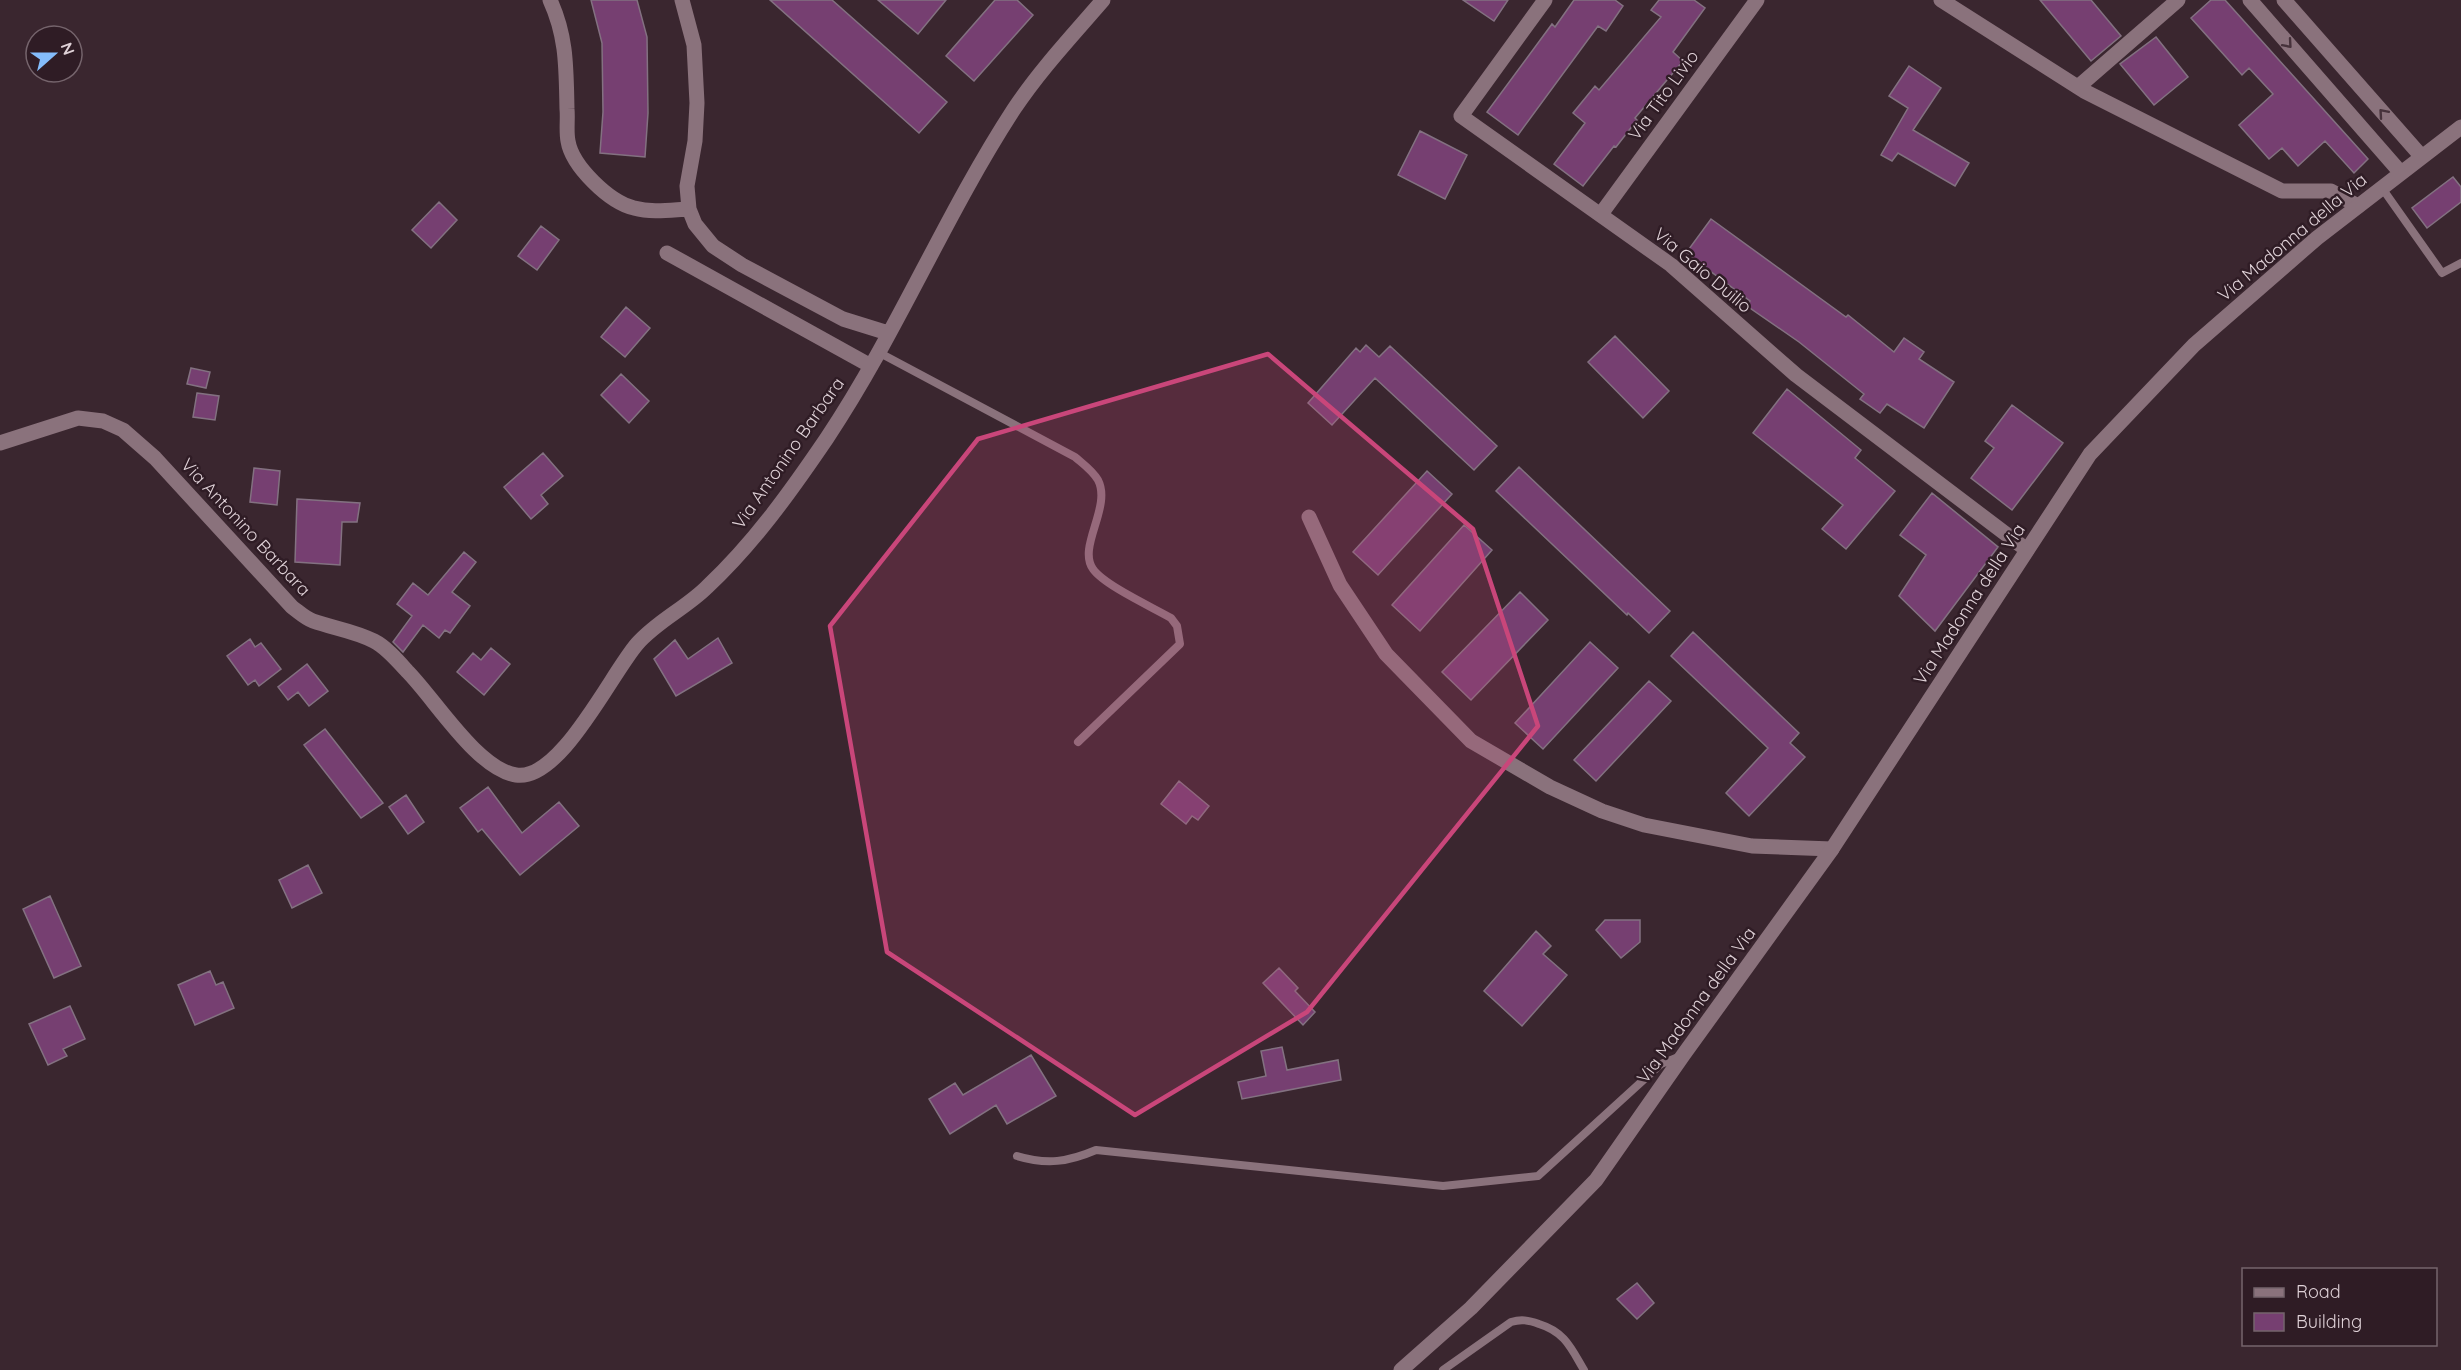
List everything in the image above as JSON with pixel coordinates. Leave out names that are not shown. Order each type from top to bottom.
[{"type":"street","points":[[550,0],[560,24],[566,54],[568,143],[583,172],[604,191],[631,207],[651,211],[689,209]]},
{"type":"street","points":[[682,0],[694,45],[697,103],[695,141],[687,186],[689,209],[695,224],[712,246],[742,266],[843,318],[888,333]]},
{"type":"street","name":"Via Gaio Duilio","points":[[1545,0],[1461,116],[1671,265],[1796,375],[2027,549]]},
{"type":"street","name":"Via Tito Livio","points":[[1601,214],[1757,0]]},
{"type":"street","points":[[1941,0],[2078,87],[2282,191],[2331,192],[2358,206]]},
{"type":"street","points":[[2078,87],[2178,0]]},
{"type":"street","points":[[2250,0],[2401,173]]},
{"type":"street","points":[[2284,0],[2422,157]]},
{"type":"street","name":"Via Antonino Barbara","points":[[0,444],[78,418],[103,421],[123,430],[155,458],[292,607],[310,620],[376,641],[409,672],[468,742],[496,769],[519,776],[543,769],[562,752],[638,643],[705,589],[751,542],[828,437],[871,366],[972,181],[1014,110],[1042,70],[1100,1]]},
{"type":"street","name":"Via Madonna della Via","points":[[1401,1370],[1471,1308],[1596,1180],[1832,849],[2090,454],[2194,345],[2317,238],[2461,127]]},
{"type":"street","points":[[667,253],[871,366]]},
{"type":"street","points":[[1309,517],[1340,585],[1386,654],[1471,741],[1550,787],[1602,811],[1644,825],[1752,846],[1832,849]]},
{"type":"lane","points":[[2382,188],[2442,273],[2461,263]]},
{"type":"lane","points":[[878,352],[1075,457],[1091,470],[1099,481],[1102,494],[1090,547],[1089,561],[1092,569],[1103,578],[1171,618],[1177,626],[1180,644],[1078,742]]},
{"type":"lane","points":[[1017,1156],[1038,1162],[1074,1159],[1096,1150],[1443,1186],[1538,1176],[1660,1064],[1684,1054]]},
{"type":"lane","points":[[1443,1370],[1511,1322],[1521,1319],[1553,1328],[1566,1340],[1584,1370]]},
{"type":"highlighted area","points":[[1268,354],[1473,529],[1538,726],[1307,1012],[1135,1115],[887,952],[830,626],[978,439]]},
{"type":"building","points":[[591,0],[637,0],[647,37],[648,113],[645,157],[600,153],[603,112],[602,43]]},
{"type":"building","points":[[770,0],[832,0],[947,102],[919,133]]},
{"type":"building","points":[[878,0],[946,0],[918,34]]},
{"type":"building","points":[[995,0],[1017,0],[1033,15],[974,81],[946,56]]},
{"type":"building","points":[[1463,0],[1508,0],[1494,21]]},
{"type":"building","points":[[1574,0],[1615,0],[1623,6],[1606,31],[1598,26],[1518,135],[1487,112],[1552,24],[1555,27]]},
{"type":"building","points":[[1659,0],[1694,0],[1705,8],[1673,52],[1683,61],[1635,118],[1637,120],[1583,186],[1554,164],[1585,123],[1573,113],[1595,86],[1599,90],[1661,17],[1651,10]]},
{"type":"building","points":[[2040,0],[2091,0],[2121,36],[2091,61]]},
{"type":"building","points":[[2211,0],[2225,0],[2368,159],[2354,173],[2325,141],[2298,166],[2282,148],[2269,159],[2239,125],[2273,94],[2249,68],[2242,75],[2191,18]]},
{"type":"building","points":[[2156,37],[2188,77],[2154,105],[2120,64]]},
{"type":"building","points":[[1909,66],[1941,88],[1913,130],[1969,163],[1955,186],[1898,153],[1892,161],[1881,155],[1908,108],[1889,96]]},
{"type":"building","points":[[1420,131],[1467,155],[1445,199],[1398,175]]},
{"type":"building","points":[[2453,177],[2461,187],[2461,202],[2427,228],[2412,208]]},
{"type":"building","points":[[439,202],[457,220],[431,248],[412,230]]},
{"type":"building","points":[[1711,219],[1846,317],[1848,315],[1894,352],[1904,338],[1924,352],[1919,359],[1954,382],[1924,428],[1887,404],[1880,413],[1860,399],[1864,394],[1799,342],[1747,306],[1750,301],[1686,253]]},
{"type":"building","points":[[541,226],[559,240],[537,270],[518,256]]},
{"type":"building","points":[[626,307],[650,328],[625,357],[601,337]]},
{"type":"building","points":[[1615,336],[1669,391],[1643,418],[1588,362]]},
{"type":"building","points":[[1366,345],[1379,357],[1390,346],[1497,446],[1474,470],[1375,378],[1332,425],[1308,403],[1356,348],[1360,352]]},
{"type":"building","points":[[191,368],[210,372],[206,388],[187,384]]},
{"type":"building","points":[[621,374],[649,401],[629,423],[601,395]]},
{"type":"building","points":[[1787,389],[1861,450],[1855,458],[1895,491],[1846,549],[1822,529],[1843,505],[1753,433]]},
{"type":"building","points":[[197,393],[219,396],[215,420],[193,417]]},
{"type":"building","points":[[2012,405],[2063,443],[2012,510],[1971,478],[1994,448],[1985,441]]},
{"type":"building","points":[[543,453],[563,476],[541,495],[548,504],[531,519],[504,487]]},
{"type":"building","points":[[1519,467],[1670,611],[1649,633],[1496,491]]},
{"type":"building","points":[[254,468],[280,471],[277,505],[250,502]]},
{"type":"building","points":[[1427,471],[1452,494],[1378,575],[1353,552]]},
{"type":"building","points":[[1932,493],[1998,547],[1935,631],[1899,596],[1926,555],[1900,535]]},
{"type":"building","points":[[297,499],[360,503],[357,522],[342,522],[340,565],[295,562]]},
{"type":"building","points":[[1464,525],[1492,550],[1420,631],[1392,605]]},
{"type":"building","points":[[464,552],[476,562],[452,592],[470,606],[450,633],[445,630],[439,638],[423,625],[403,652],[393,642],[412,616],[397,604],[413,583],[428,595]]},
{"type":"building","points":[[1520,592],[1548,620],[1471,700],[1442,672]]},
{"type":"building","points":[[1693,632],[1799,733],[1790,743],[1805,757],[1749,816],[1726,793],[1768,748],[1671,656]]},
{"type":"building","points":[[718,638],[732,663],[676,696],[654,659],[675,640],[688,659]]},
{"type":"building","points":[[250,639],[255,647],[261,643],[281,669],[259,686],[255,680],[248,685],[227,656]]},
{"type":"building","points":[[1590,642],[1618,668],[1543,749],[1515,723]]},
{"type":"building","points":[[491,648],[510,664],[484,695],[457,672],[473,653],[481,660]]},
{"type":"building","points":[[307,664],[328,691],[309,706],[298,692],[288,700],[278,687]]},
{"type":"building","points":[[1649,681],[1671,701],[1596,781],[1574,760]]},
{"type":"building","points":[[325,729],[383,803],[361,818],[304,745]]},
{"type":"building","points":[[1179,781],[1209,806],[1198,820],[1192,816],[1186,824],[1161,804]]},
{"type":"building","points":[[488,787],[522,833],[559,802],[579,826],[520,875],[482,829],[478,832],[460,808]]},
{"type":"building","points":[[406,795],[424,822],[408,834],[389,807]]},
{"type":"building","points":[[308,865],[322,893],[292,908],[279,880]]},
{"type":"building","points":[[50,896],[81,966],[54,978],[23,909]]},
{"type":"building","points":[[1605,920],[1640,920],[1640,942],[1621,958],[1596,930]]},
{"type":"building","points":[[1536,931],[1551,946],[1543,954],[1567,975],[1522,1026],[1484,991]]},
{"type":"building","points":[[1279,968],[1298,988],[1295,991],[1315,1012],[1303,1025],[1263,983]]},
{"type":"building","points":[[210,971],[216,985],[223,982],[234,1008],[195,1025],[178,985]]},
{"type":"building","points":[[70,1006],[85,1039],[63,1049],[67,1056],[48,1065],[29,1024]]},
{"type":"building","points":[[1282,1047],[1287,1070],[1338,1060],[1341,1080],[1242,1099],[1238,1082],[1266,1076],[1261,1051]]},
{"type":"building","points":[[1031,1055],[1056,1096],[1007,1124],[996,1105],[950,1134],[929,1099],[955,1083],[963,1095]]},
{"type":"building","points":[[1637,1283],[1654,1303],[1637,1319],[1617,1299]]}]
